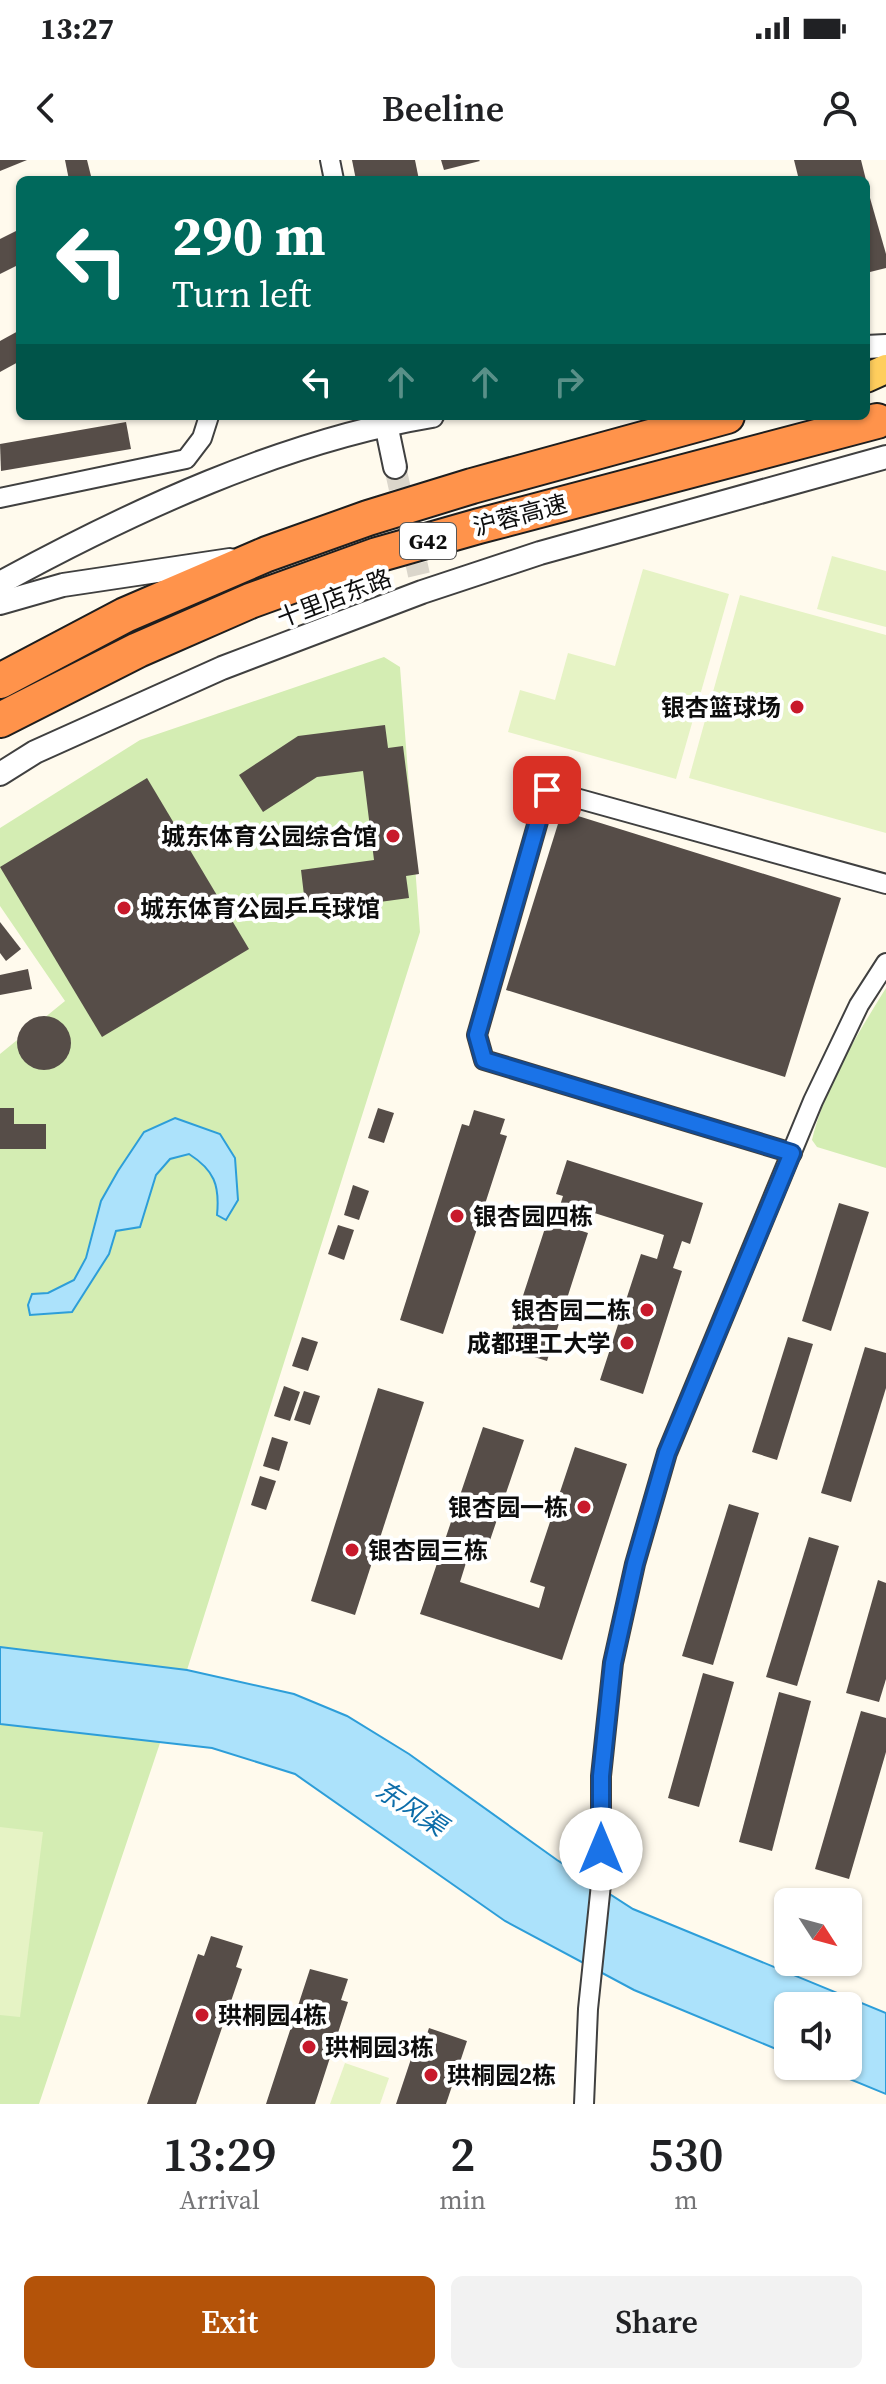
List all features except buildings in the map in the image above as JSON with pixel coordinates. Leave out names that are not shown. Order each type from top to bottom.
[{"type":"highway","name":"沪蓉高速","points":[[0,681],[125,615],[267,554],[472,486],[712,420]]},
{"type":"highway","name":"沪蓉高速","points":[[0,720],[162,639],[250,601],[377,555],[883,421]]},
{"type":"street","points":[[0,498],[186,459],[202,438],[208,420]]},
{"type":"street","points":[[0,583],[139,510],[385,420],[395,467]]},
{"type":"street","name":"十里店东路","points":[[0,774],[35,752],[420,583],[886,457]]},
{"type":"street","points":[[0,603],[63,585],[267,554]]},
{"type":"street","points":[[0,739],[162,639]]},
{"type":"street","points":[[792,1153],[484,1060],[477,1035],[547,790],[886,884]]},
{"type":"street","points":[[584,2104],[588,2009],[601,1884],[601,1776],[613,1663],[635,1564],[667,1453],[813,1101],[859,1005],[886,963]]},
{"type":"green space","points":[[832,556],[886,571],[886,627],[817,609]]},
{"type":"green space","name":"银杏篮球场","points":[[643,569],[729,594],[676,779],[508,732],[520,690],[555,700],[568,653],[615,666]]},
{"type":"green space","name":"银杏篮球场","points":[[740,595],[886,635],[886,833],[689,778]]},
{"type":"green space","points":[[384,657],[400,667],[420,932],[187,1670],[39,2104],[0,2104],[0,1054],[65,1001],[0,906],[0,828],[140,740]]},
{"type":"green space","points":[[886,988],[886,1168],[817,1147],[812,1140],[833,1081]]},
{"type":"green space","points":[[0,1827],[43,1832],[20,2017],[0,2015]]},
{"type":"green space","points":[[345,2063],[389,2078],[380,2104],[330,2104]]},
{"type":"water","points":[[175,1118],[220,1134],[235,1158],[238,1200],[226,1220],[217,1215],[216,1187],[210,1172],[189,1154],[170,1159],[156,1175],[140,1227],[116,1231],[109,1254],[72,1312],[30,1315],[28,1305],[32,1294],[48,1293],[74,1280],[86,1258],[101,1201],[144,1132]]},
{"type":"water","name":"东风渠","points":[[0,1647],[187,1670],[294,1694],[347,1716],[409,1754],[557,1860],[633,1909],[774,1967],[774,1976],[796,1976],[835,1992],[774,1992],[774,2048],[634,1990],[505,1921],[295,1774],[212,1748],[0,1724]]},
{"type":"water","points":[[862,2003],[886,2013],[886,2094],[852,2080],[862,2080]]},
{"type":"tunnel","points":[[395,467],[419,575]]},
{"type":"place","name":"银杏篮球场","points":[[797,707]]},
{"type":"place","name":"城东体育公园综合馆","points":[[393,836]]},
{"type":"place","name":"城东体育公园乒乓球馆","points":[[124,908]]},
{"type":"place","name":"银杏园四栋","points":[[457,1216]]},
{"type":"place","name":"银杏园二栋","points":[[647,1310]]},
{"type":"place","name":"成都理工大学","points":[[627,1343]]},
{"type":"place","name":"银杏园一栋","points":[[584,1507]]},
{"type":"place","name":"银杏园三栋","points":[[352,1550]]},
{"type":"place","name":"珙桐园4栋","points":[[202,2015]]},
{"type":"place","name":"珙桐园3栋","points":[[309,2047]]},
{"type":"place","name":"珙桐园2栋","points":[[431,2075]]},
{"type":"route","points":[[547,790],[477,1035],[484,1060],[792,1153],[667,1453],[635,1564],[613,1663],[601,1776],[601,1849]]}]
